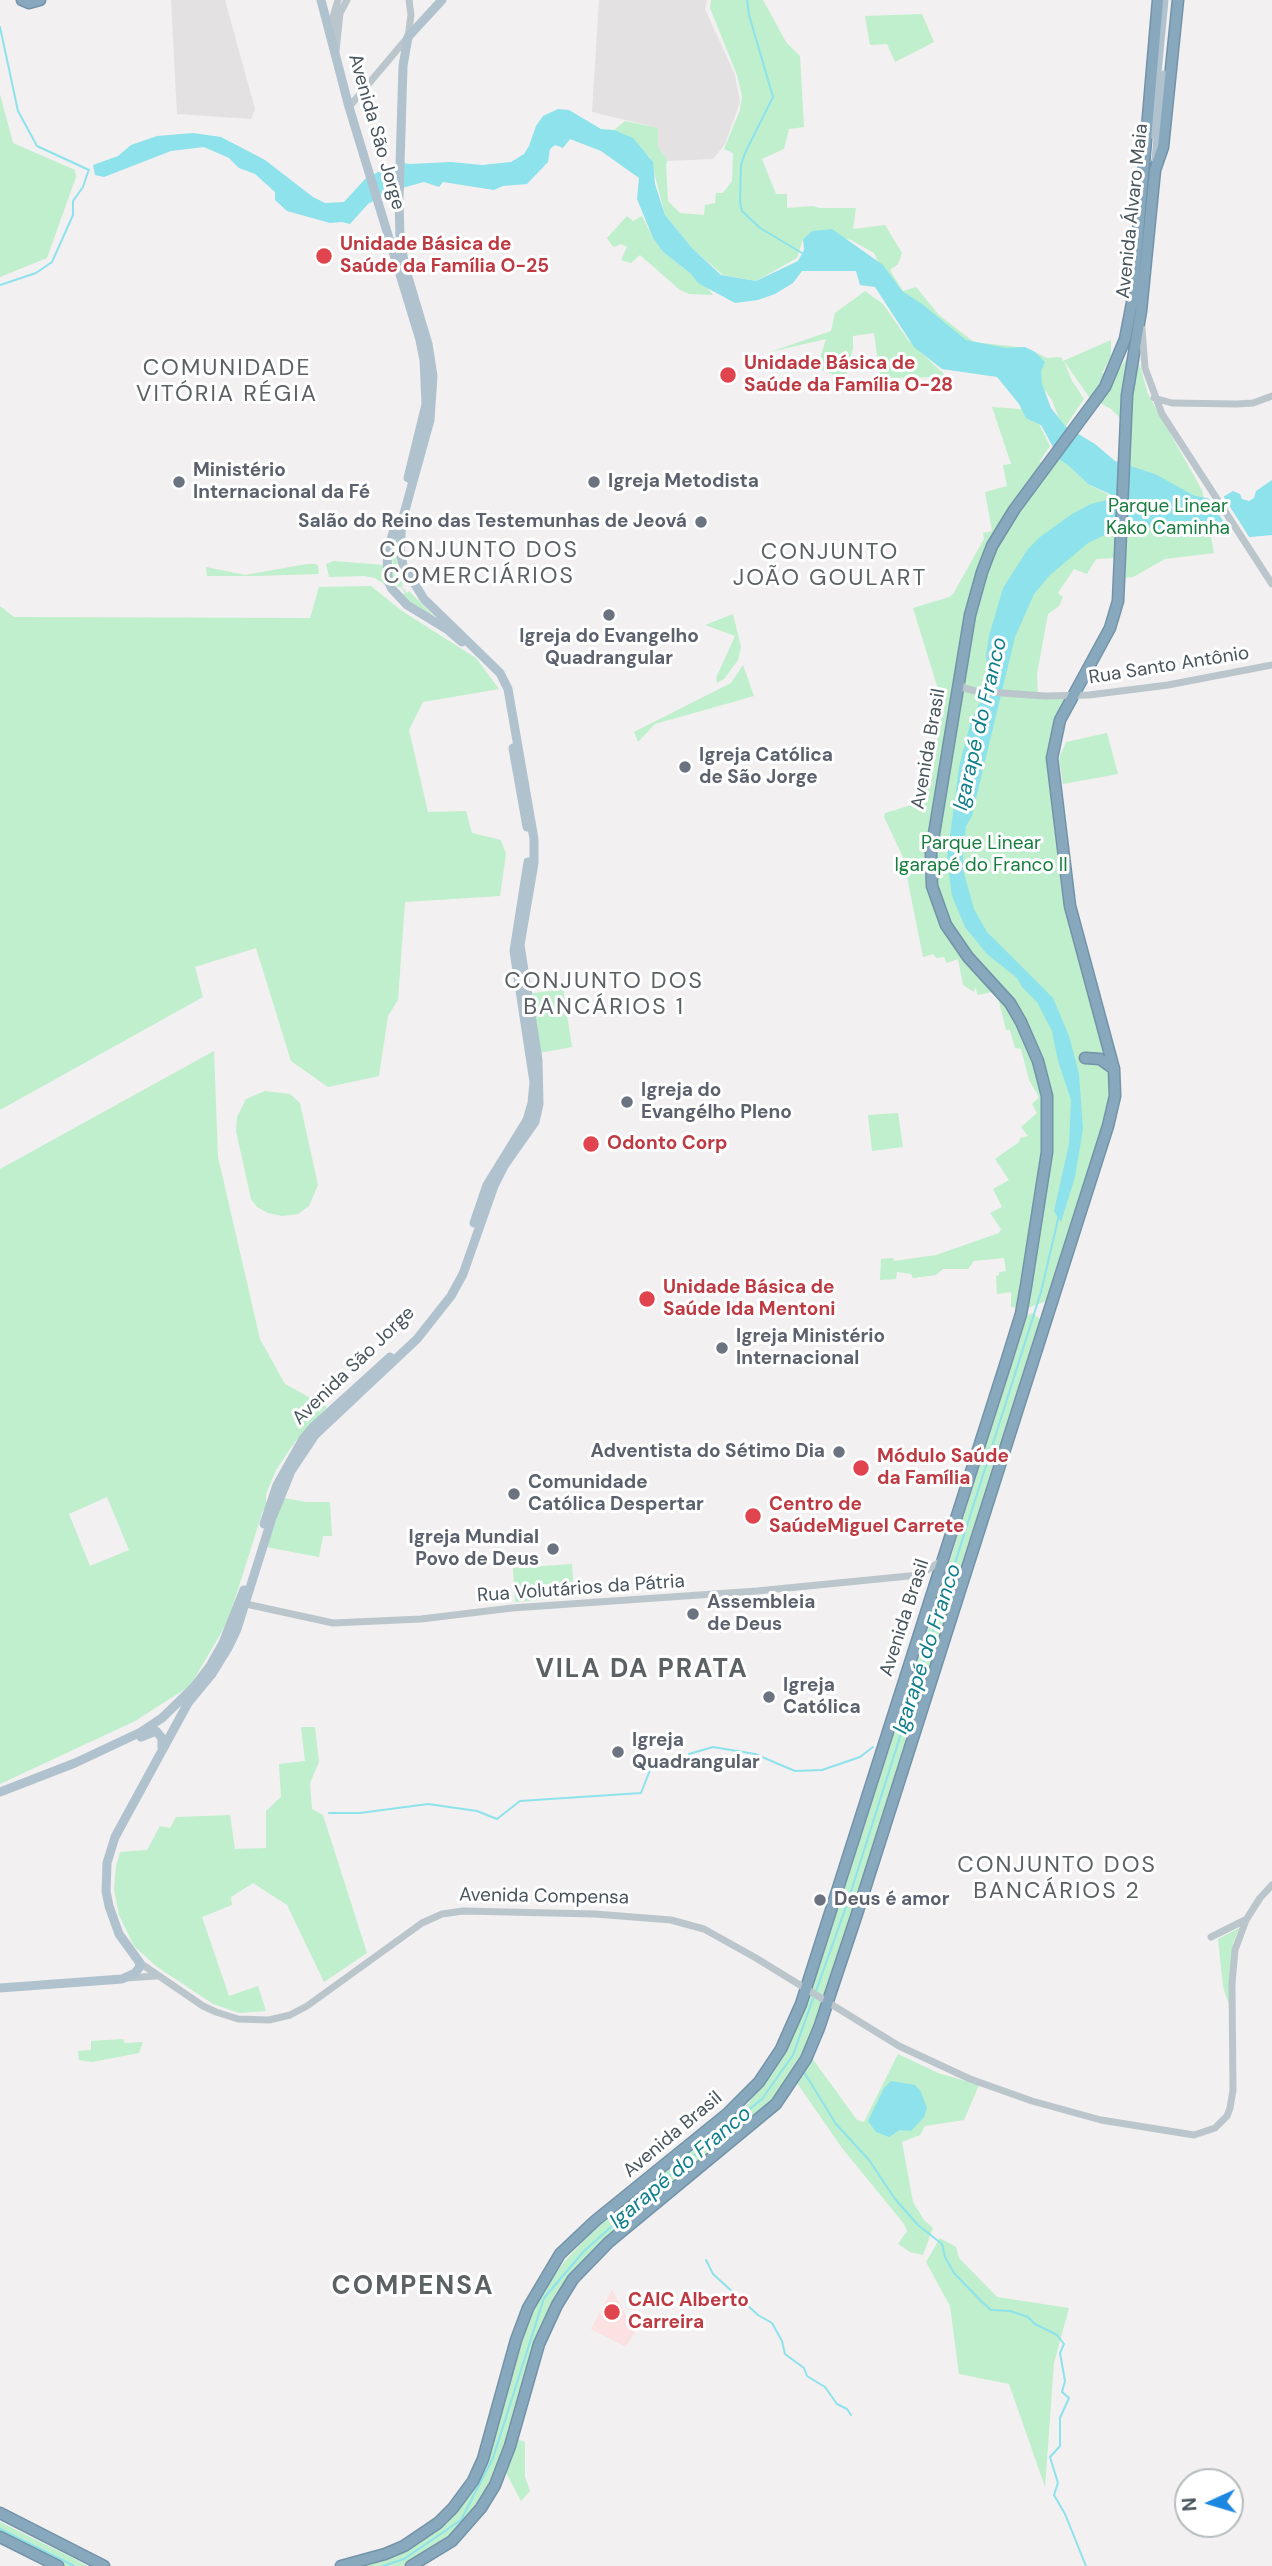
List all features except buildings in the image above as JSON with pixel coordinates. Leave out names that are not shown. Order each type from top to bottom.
[{"type":"highway","points":[[22,0],[29,3],[40,0]]},
{"type":"highway","name":"Avenida Álvaro Maia","points":[[1028,493],[1095,403],[1114,371],[1129,320],[1158,0]]},
{"type":"highway","points":[[1156,170],[1163,147],[1178,0]]},
{"type":"highway","name":"Avenida Álvaro Maia","points":[[1071,696],[1113,621],[1118,601],[1129,379],[1141,311],[1156,170]]},
{"type":"highway","name":"Avenida Brasil","points":[[341,2566],[404,2546],[438,2523],[453,2508],[478,2470],[520,2329],[539,2287],[557,2259],[595,2221],[727,2114],[752,2090],[781,2049],[808,1989],[1021,1314],[1048,1138],[1047,1096],[1032,1044],[1010,1003],[955,940],[937,905],[932,886],[933,831],[973,600],[1000,532],[1028,493]]},
{"type":"highway","points":[[411,2566],[452,2542],[481,2508],[495,2485],[510,2446],[538,2344],[556,2305],[573,2279],[609,2242],[776,2104],[806,2059],[827,2001],[1108,1126],[1115,1096],[1114,1069],[1070,906],[1052,773],[1056,732],[1071,696]]},
{"type":"highway","points":[[1085,1058],[1100,1059],[1114,1069]]},
{"type":"highway","points":[[0,2513],[104,2566]]},
{"type":"highway","points":[[0,2537],[58,2566]]},
{"type":"main road","name":"Avenida São Jorge","points":[[0,1794],[141,1732],[162,1718],[194,1687],[216,1656],[233,1622],[273,1497],[294,1451],[314,1426],[409,1339],[438,1306],[459,1270],[487,1185],[527,1120],[533,1103],[534,1082],[514,951],[528,864],[527,832],[505,701],[493,673],[448,630],[407,605],[392,590],[388,581],[387,553],[425,412],[427,391],[420,341],[349,107],[321,0]]},
{"type":"main road","points":[[408,37],[442,0]]},
{"type":"main road","name":"Avenida Álvaro Maia","points":[[1156,170],[1164,0]]},
{"type":"main road","points":[[1143,183],[1157,113],[1170,0]]},
{"type":"main road","name":"Avenida São Jorge","points":[[188,1703],[222,1660],[237,1629],[272,1518],[291,1471],[315,1435],[417,1339],[436,1319],[452,1296],[463,1274],[494,1186],[504,1166],[535,1122],[539,1104],[538,1060],[520,945],[534,863],[534,839],[528,792],[508,689],[500,673],[424,599],[407,574],[401,555],[402,521],[430,420],[433,376],[428,344],[402,253],[400,155],[403,66],[408,37]]},
{"type":"main road","name":"Avenida Compensa","points":[[140,1963],[125,1945],[113,1921],[106,1891],[107,1863],[121,1825],[188,1703]]},
{"type":"main road","points":[[0,1794],[40,1781],[152,1732],[160,1734],[161,1752]]},
{"type":"main road","points":[[0,1988],[122,1979],[135,1973],[140,1963]]},
{"type":"street","points":[[335,53],[332,26],[338,0]]},
{"type":"street","points":[[335,53],[340,13],[347,0]]},
{"type":"street","points":[[349,107],[408,37],[411,15],[409,0]]},
{"type":"street","points":[[426,19],[437,0]]},
{"type":"street","name":"Avenida Álvaro Maia","points":[[1141,311],[1143,358],[1154,398],[1272,584]]},
{"type":"street","points":[[1154,398],[1172,403],[1245,404],[1272,396]]},
{"type":"street","points":[[1160,409],[1172,403]]},
{"type":"street","name":"Rua Santo Antônio","points":[[958,681],[964,688],[975,691],[1071,696],[1168,685],[1272,665]]},
{"type":"street","name":"Rua Volutários da Pátria","points":[[246,1604],[333,1623],[421,1619],[512,1608],[768,1590],[919,1576],[941,1561]]},
{"type":"street","points":[[919,1576],[933,1588]]},
{"type":"street","points":[[1211,1937],[1245,1920],[1272,1885]]},
{"type":"street","name":"Avenida Compensa","points":[[140,1963],[203,2006],[230,2018],[258,2021],[278,2018],[307,2007],[422,1923],[442,1914],[463,1911],[629,1915],[683,1922],[704,1929],[899,2046],[970,2079],[1032,2101],[1101,2120],[1180,2134],[1201,2133],[1221,2123],[1227,2116],[1232,2099],[1232,1972],[1235,1950],[1245,1920]]},
{"type":"street","points":[[122,1979],[157,1976]]},
{"type":"shaded area","points":[[171,0],[225,0],[255,109],[251,119],[177,114]]},
{"type":"shaded area","points":[[599,0],[707,0],[705,9],[735,75],[740,102],[725,144],[713,159],[668,161],[658,147],[658,128],[592,112]]},
{"type":"shaded area","name":"CAIC Alberto Carreira","points":[[612,2290],[635,2332],[626,2347],[591,2329]]},
{"type":"green space","name":"Parque Linear Kako Caminha","points":[[711,0],[763,0],[786,42],[800,56],[804,127],[789,129],[784,149],[762,159],[776,194],[787,194],[787,208],[856,208],[853,229],[885,225],[902,253],[898,264],[890,270],[903,291],[916,287],[939,315],[974,342],[1027,348],[1047,358],[1061,357],[1063,361],[1111,340],[1111,356],[1102,373],[1114,377],[1130,353],[1137,356],[1148,394],[1202,490],[1214,553],[1165,559],[1133,577],[1125,578],[1131,421],[1119,417],[1111,409],[1089,397],[1064,361],[1071,379],[1084,399],[1063,430],[1052,400],[1028,368],[970,361],[893,293],[874,253],[851,240],[812,231],[803,239],[797,258],[756,281],[723,275],[692,248],[665,215],[650,157],[614,130],[625,121],[658,128],[658,147],[668,161],[668,201],[680,213],[704,215],[705,205],[715,203],[716,193],[723,193],[732,181],[733,153],[724,149],[740,110],[742,96],[737,75],[710,8]]},
{"type":"green space","points":[[922,14],[934,42],[895,62],[887,44],[870,45],[865,16]]},
{"type":"green space","points":[[0,94],[13,143],[75,170],[76,177],[47,258],[0,277]]},
{"type":"green space","points":[[627,216],[633,221],[642,216],[663,252],[713,295],[689,294],[680,290],[640,255],[631,263],[621,260],[627,247],[621,244],[613,247],[607,238]]},
{"type":"green space","points":[[865,291],[883,304],[908,340],[947,377],[880,378],[874,333],[853,336],[853,348],[845,379],[817,368],[826,339],[770,352],[831,331],[835,313]]},
{"type":"green space","name":"Parque Linear Igarapé do Franco II","points":[[992,407],[1032,410],[1050,446],[1039,462],[1060,460],[1088,484],[1115,498],[1114,558],[1096,559],[1087,574],[1074,569],[1058,593],[1063,597],[1059,606],[1048,614],[1037,674],[1038,698],[1067,699],[1052,730],[1049,760],[1061,859],[1105,1044],[1111,1082],[1107,1122],[1051,1296],[1044,1302],[1025,1309],[1011,1307],[1011,1292],[997,1294],[996,1276],[999,1272],[1006,1271],[1004,1258],[974,1261],[968,1269],[943,1269],[936,1275],[913,1278],[911,1274],[897,1272],[896,1279],[880,1280],[881,1259],[893,1258],[894,1261],[936,1255],[999,1233],[1001,1229],[990,1213],[1002,1207],[993,1189],[1009,1180],[995,1159],[1019,1142],[1020,1138],[1028,1136],[1021,1127],[1037,1113],[1032,1104],[1039,1097],[1029,1080],[1021,1049],[1015,1048],[1010,1030],[1006,1030],[998,998],[992,992],[978,995],[975,987],[974,992],[963,985],[958,959],[947,963],[944,957],[936,958],[933,954],[923,957],[903,857],[884,817],[885,813],[908,806],[918,799],[928,786],[941,720],[937,686],[913,608],[953,594],[984,539],[983,533],[992,531],[985,492],[1007,486],[1003,465],[1011,464]]},
{"type":"green space","points":[[396,534],[399,564],[396,564],[395,571],[403,581],[402,587],[441,623],[400,596],[405,593],[401,587],[395,586],[391,579]]},
{"type":"green space","points":[[334,561],[384,565],[386,585],[375,578],[364,576],[329,577],[326,564]]},
{"type":"green space","points":[[316,564],[319,574],[207,576],[206,567],[245,575]]},
{"type":"green space","points":[[371,586],[402,611],[476,658],[499,689],[423,702],[409,730],[428,812],[466,811],[472,833],[501,840],[506,854],[500,896],[405,902],[398,1000],[388,1016],[379,1076],[328,1087],[291,1061],[256,948],[195,967],[203,997],[0,1110],[0,606],[14,617],[310,618],[319,587]]},
{"type":"green space","points":[[733,614],[741,647],[738,660],[724,679],[717,683],[716,678],[735,636],[705,625]]},
{"type":"green space","points":[[743,665],[754,696],[655,724],[638,742],[634,732],[731,683]]},
{"type":"green space","points":[[1107,733],[1118,774],[1063,784],[1059,759],[1066,742]]},
{"type":"green space","points":[[563,989],[572,1047],[539,1053],[528,994]]},
{"type":"green space","points":[[214,1051],[218,1157],[260,1339],[285,1384],[327,1407],[294,1443],[276,1470],[266,1494],[266,1509],[263,1510],[228,1621],[190,1686],[135,1721],[0,1784],[0,1169]],"holes":[[[107,1497],[129,1550],[90,1566],[69,1514]]]},
{"type":"green space","points":[[265,1091],[290,1094],[300,1103],[318,1185],[309,1206],[298,1214],[282,1216],[268,1213],[257,1207],[251,1199],[236,1131],[237,1117],[246,1099]]},
{"type":"green space","points":[[898,1113],[903,1147],[872,1151],[868,1115]]},
{"type":"green space","points":[[1032,1313],[1040,1319],[1036,1338],[886,1809],[824,1994],[823,2007],[796,2066],[768,2105],[577,2266],[535,2341],[504,2449],[494,2472],[483,2495],[453,2534],[404,2566],[362,2566],[413,2547],[447,2524],[490,2448],[528,2320],[542,2291],[591,2233],[748,2104],[787,2050],[808,1999],[946,1574],[1025,1317]]},
{"type":"green space","points":[[284,1498],[330,1502],[332,1536],[323,1536],[319,1557],[266,1547]]},
{"type":"green space","points":[[572,1564],[574,1597],[515,1602],[513,1568]]},
{"type":"green space","points":[[301,1727],[315,1727],[319,1762],[310,1783],[312,1809],[323,1815],[367,1953],[324,1982],[287,1905],[253,1883],[231,1897],[232,1905],[202,1917],[229,1996],[258,1986],[266,2011],[239,2013],[213,2004],[156,1966],[134,1946],[119,1915],[114,1890],[116,1866],[120,1852],[147,1850],[160,1826],[170,1828],[176,1817],[230,1815],[235,1849],[266,1848],[266,1811],[281,1797],[279,1764],[305,1761]]},
{"type":"green space","points":[[1239,1928],[1233,1944],[1229,2005],[1223,1987],[1218,1939]]},
{"type":"green space","points":[[123,2039],[125,2043],[143,2042],[139,2053],[92,2062],[79,2060],[78,2051],[91,2050],[91,2041]]},
{"type":"green space","points":[[898,2054],[938,2073],[979,2085],[964,2120],[925,2126],[920,2135],[902,2142],[913,2202],[924,2220],[933,2228],[923,2255],[910,2252],[898,2244],[907,2231],[904,2224],[842,2148],[797,2083],[812,2058],[857,2120],[864,2122]]},
{"type":"green space","points":[[940,2238],[956,2247],[959,2258],[997,2297],[1069,2308],[1054,2363],[1045,2487],[1009,2384],[959,2374],[950,2306],[926,2262]]},
{"type":"green space","points":[[515,2439],[525,2442],[525,2477],[530,2491],[521,2501],[505,2471]]},
{"type":"green space","points":[[0,2522],[87,2566],[60,2566],[0,2536]]},
{"type":"water","points":[[558,109],[569,110],[601,129],[614,130],[633,138],[653,162],[655,184],[665,215],[692,248],[721,275],[756,281],[798,261],[804,250],[803,239],[812,231],[832,229],[883,265],[902,291],[966,340],[1006,348],[1025,347],[1035,352],[1045,362],[1041,371],[1042,384],[1051,408],[1065,426],[1095,444],[1115,461],[1155,474],[1195,496],[1218,500],[1233,491],[1249,501],[1254,498],[1256,491],[1272,480],[1272,535],[1240,538],[1220,532],[1182,537],[1139,525],[1111,532],[1088,543],[1050,575],[1034,594],[1015,637],[972,816],[966,826],[964,873],[974,909],[987,932],[1053,998],[1069,1036],[1079,1074],[1083,1129],[1075,1177],[1061,1222],[1054,1211],[1069,1144],[1071,1100],[1058,1061],[1052,1031],[1037,1002],[1017,978],[987,954],[965,927],[952,896],[947,859],[959,767],[971,721],[984,693],[988,675],[986,656],[989,636],[1003,588],[1028,549],[1040,537],[1072,514],[1091,504],[1115,498],[1114,496],[1088,484],[1060,460],[1041,425],[1026,418],[1019,404],[997,377],[942,369],[914,347],[875,287],[860,285],[856,271],[802,271],[793,283],[775,294],[758,300],[735,303],[698,283],[690,273],[663,252],[653,238],[637,199],[639,178],[601,151],[570,139],[563,148],[555,145],[550,149],[548,162],[527,184],[503,186],[494,190],[443,182],[439,187],[424,182],[391,191],[368,204],[350,224],[330,223],[287,211],[275,200],[275,192],[255,174],[239,168],[229,158],[204,147],[171,151],[104,177],[95,175],[93,165],[118,156],[131,145],[157,136],[193,133],[221,137],[265,160],[313,197],[325,203],[344,202],[365,179],[397,162],[482,165],[511,162],[524,154],[543,116]]},
{"type":"water","points":[[891,2081],[915,2085],[927,2108],[924,2117],[911,2131],[900,2130],[889,2137],[876,2132],[868,2121],[884,2088]]},
{"type":"pier","points":[[1206,494],[1222,494],[1251,540],[1235,540]]},
{"type":"waterway","points":[[747,0],[773,97],[741,165],[740,202],[742,211],[760,228],[802,253]]},
{"type":"waterway","points":[[0,27],[18,111],[37,146],[89,170]]},
{"type":"waterway","points":[[0,285],[36,273],[52,262],[73,215],[73,201],[83,187],[88,172]]},
{"type":"waterway","name":"Igarapé do Franco","points":[[816,1991],[847,1904],[1041,1292],[1059,1215]]},
{"type":"waterway","points":[[689,1754],[713,1747],[755,1754],[795,1771],[822,1770],[860,1757],[873,1747]]},
{"type":"waterway","points":[[329,1813],[360,1813],[428,1804],[477,1811],[497,1819],[520,1801],[641,1793],[652,1765],[673,1759]]},
{"type":"waterway","name":"Igarapé do Franco","points":[[383,2566],[404,2559],[461,2520],[493,2458],[544,2298],[584,2251],[762,2099],[793,2055],[814,1996]]},
{"type":"waterway","points":[[804,2072],[836,2124],[869,2160],[895,2199],[918,2225],[942,2244],[945,2257],[954,2273],[991,2310],[1010,2311],[1028,2317],[1035,2324],[1057,2335],[1064,2344],[1060,2353],[1065,2381],[1062,2392],[1069,2398],[1060,2418],[1060,2446],[1050,2457],[1058,2483],[1054,2495],[1065,2514],[1086,2566]]},
{"type":"waterway","points":[[706,2260],[713,2274],[758,2315],[772,2323],[782,2341],[785,2354],[804,2368],[807,2376],[825,2387],[837,2404],[847,2409],[851,2415]]},
{"type":"waterway","name":"Igarapé do Franco","points":[[0,2529],[74,2566]]},
{"type":"place","name":"Unidade Básica de Saúde da Família O-25","points":[[324,256]]},
{"type":"place","name":"Unidade Básica de Saúde da Família O-28","points":[[728,375]]},
{"type":"place","name":"Ministério Internacional da Fé","points":[[179,482]]},
{"type":"place","name":"Igreja Metodista","points":[[594,482]]},
{"type":"place","name":"Salão do Reino das Testemunhas de Jeová","points":[[701,522]]},
{"type":"place","name":"Igreja do Evangelho Quadrangular","points":[[609,615]]},
{"type":"place","name":"Igreja Católica de São Jorge","points":[[685,767]]},
{"type":"place","name":"Igreja do Evangélho Pleno","points":[[627,1102]]},
{"type":"place","name":"Odonto Corp","points":[[591,1144]]},
{"type":"place","name":"Unidade Básica de Saúde Ida Mentoni","points":[[647,1299]]},
{"type":"place","name":"Igreja Ministério Internacional","points":[[722,1348]]},
{"type":"place","name":"Adventista do Sétimo Dia","points":[[839,1452]]},
{"type":"place","name":"Módulo Saúde da Família","points":[[861,1468]]},
{"type":"place","name":"Comunidade Católica Despertar","points":[[514,1494]]},
{"type":"place","name":"Centro de SaúdeMiguel Carrete","points":[[753,1516]]},
{"type":"place","name":"Igreja Mundial Povo de Deus","points":[[553,1549]]},
{"type":"place","name":"Assembleia de Deus","points":[[693,1614]]},
{"type":"place","name":"Igreja Católica","points":[[769,1697]]},
{"type":"place","name":"Igreja Quadrangular","points":[[618,1752]]},
{"type":"place","name":"Deus é amor","points":[[820,1900]]},
{"type":"place","name":"CAIC Alberto Carreira","points":[[612,2312]]},
{"type":"district","name":"COMUNIDADE VITÓRIA RÉGIA","points":[[227,382]]},
{"type":"district","name":"CONJUNTO DOS COMERCIÁRIOS","points":[[479,564]]},
{"type":"district","name":"CONJUNTO JOÃO GOULART","points":[[830,566]]},
{"type":"district","name":"CONJUNTO DOS BANCÁRIOS 1","points":[[604,995]]},
{"type":"district","name":"VILA DA PRATA","points":[[642,1670]]},
{"type":"district","name":"CONJUNTO DOS BANCÁRIOS 2","points":[[1057,1879]]},
{"type":"district","name":"COMPENSA","points":[[413,2287]]}]
